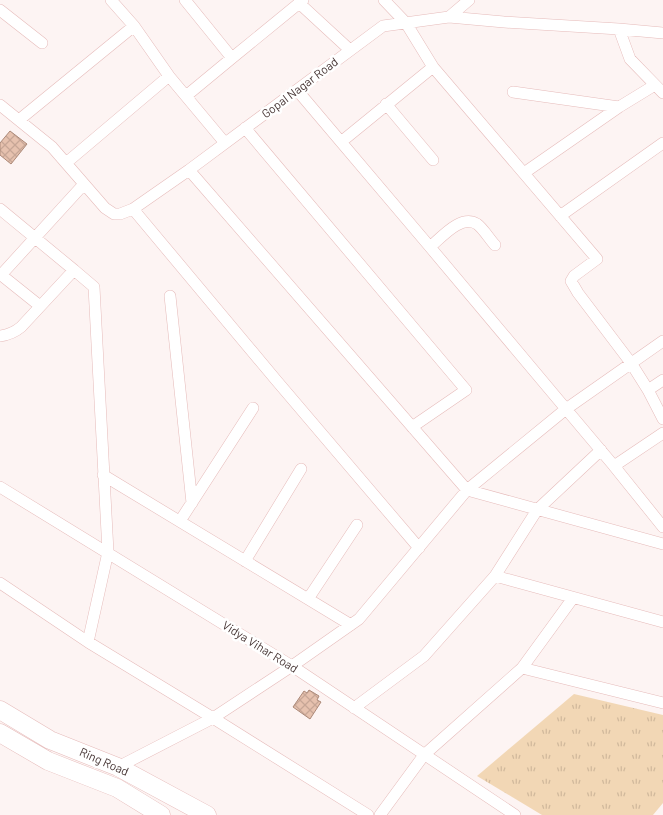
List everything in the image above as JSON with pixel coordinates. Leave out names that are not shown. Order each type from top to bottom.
[{"type":"main road","name":"Ring Road","points":[[0,710],[50,740],[118,767],[207,815]]},
{"type":"main road","name":"Ring Road","points":[[0,733],[48,761],[117,788],[161,815]]},
{"type":"street","points":[[110,0],[134,26],[170,76],[225,143]]},
{"type":"street","points":[[185,0],[232,58]]},
{"type":"street","points":[[384,0],[406,22],[433,66],[597,259],[574,276],[571,281],[631,363],[663,419]]},
{"type":"street","points":[[449,17],[469,0]]},
{"type":"street","points":[[186,96],[301,2],[350,50]]},
{"type":"street","points":[[0,10],[42,43]]},
{"type":"street","name":"Gopal Nagar Road","points":[[132,209],[189,170],[383,26],[449,17],[663,33]]},
{"type":"street","points":[[19,120],[134,26]]},
{"type":"street","points":[[524,173],[619,107],[659,89],[630,59],[619,29]]},
{"type":"street","points":[[341,142],[433,66]]},
{"type":"street","points":[[66,163],[170,76]]},
{"type":"street","points":[[297,90],[601,450],[663,527]]},
{"type":"street","points":[[513,92],[619,107]]},
{"type":"street","points":[[386,104],[433,160]]},
{"type":"street","points":[[0,105],[52,146],[105,208],[114,214],[120,214],[132,209],[419,548]]},
{"type":"street","points":[[245,128],[466,390],[412,427]]},
{"type":"street","points":[[560,216],[663,143]]},
{"type":"street","points":[[189,170],[467,490],[663,544]]},
{"type":"street","points":[[40,306],[1,274],[84,184]]},
{"type":"street","points":[[0,209],[94,287],[108,552],[88,642]]},
{"type":"street","points":[[430,246],[458,223],[469,222],[477,224],[495,245]]},
{"type":"street","points":[[0,336],[15,332],[21,327],[74,270]]},
{"type":"street","points":[[170,296],[192,502]]},
{"type":"street","points":[[118,767],[213,718],[359,619],[467,490],[566,410],[663,341]]},
{"type":"street","points":[[648,390],[663,380]]},
{"type":"street","points":[[180,521],[253,408]]},
{"type":"street","points":[[614,466],[663,432]]},
{"type":"street","points":[[354,708],[424,656],[496,576],[537,510],[601,450]]},
{"type":"street","points":[[245,561],[301,470]]},
{"type":"street","points":[[103,475],[351,625]]},
{"type":"street","name":"Vidya Vihar Road","points":[[0,487],[292,666],[515,815]]},
{"type":"street","points":[[308,599],[357,526]]},
{"type":"street","points":[[496,576],[663,622]]},
{"type":"street","points":[[0,583],[88,642],[368,815]]},
{"type":"street","points":[[380,815],[424,754],[522,668],[573,598]]},
{"type":"street","points":[[522,668],[663,703]]},
{"type":"green space","points":[[574,694],[663,715],[663,803],[653,815],[542,815],[477,776]]},
{"type":"building","points":[[10,131],[27,144],[11,164],[0,155],[0,143]]},
{"type":"building","points":[[309,690],[319,696],[317,700],[321,702],[310,719],[293,707],[304,691],[307,693]]}]
